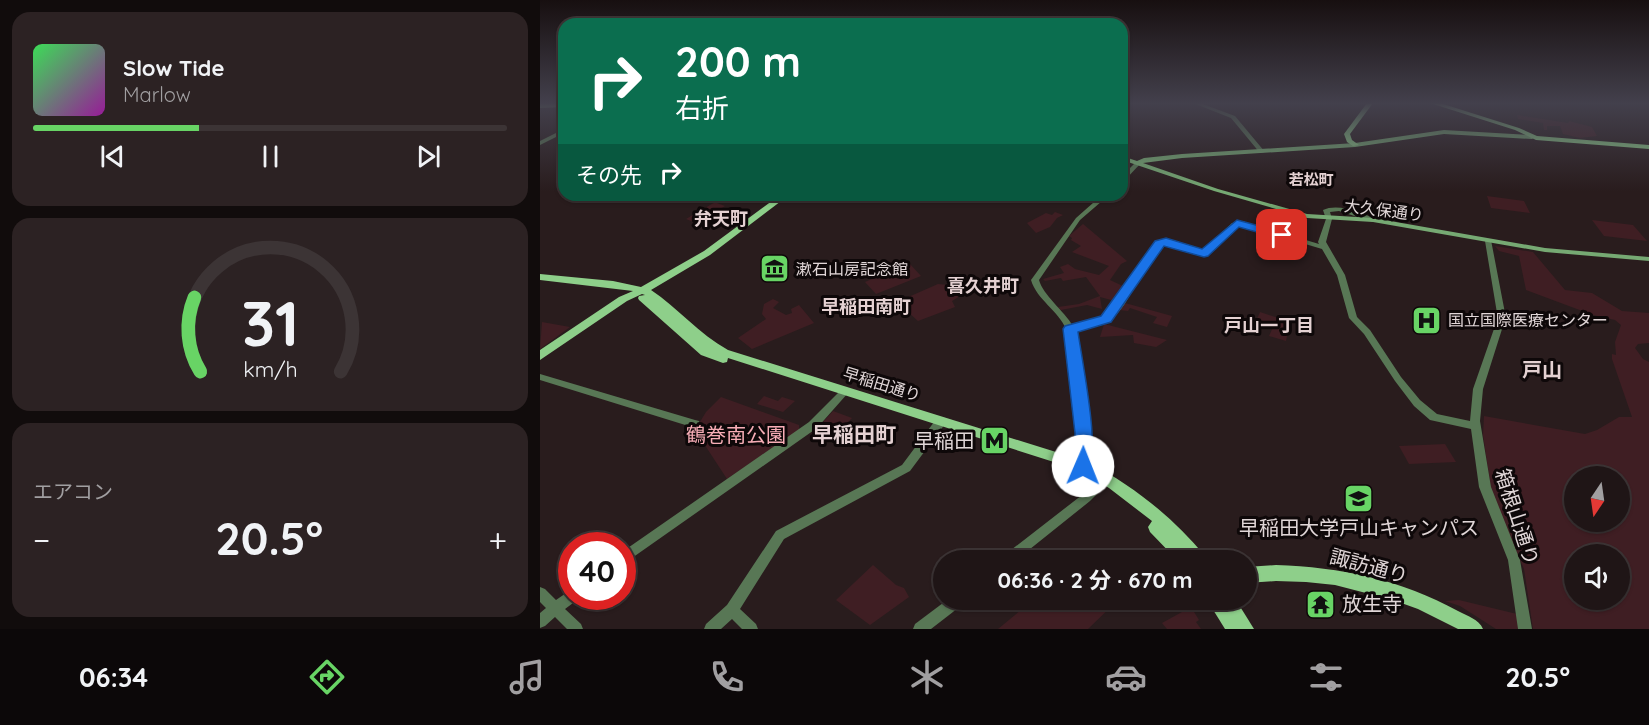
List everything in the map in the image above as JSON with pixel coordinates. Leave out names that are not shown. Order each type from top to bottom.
[{"type":"main road","points":[[1348,132],[1350,142],[1355,145]]},
{"type":"main road","points":[[1355,132],[1352,136],[1355,145]]},
{"type":"main road","points":[[1138,163],[1144,160],[1182,156],[1355,145],[1447,132]]},
{"type":"main road","points":[[1456,132],[1649,147]]},
{"type":"main road","points":[[1525,132],[1534,137],[1649,147]]},
{"type":"main road","name":"大久保通り","points":[[1128,160],[1306,216],[1373,220],[1545,250],[1649,259]]},
{"type":"main road","points":[[540,364],[639,292],[707,253],[777,201]]},
{"type":"main road","name":"早稲田通り","points":[[540,279],[639,292],[705,351],[1082,469],[1126,490],[1189,550]]},
{"type":"main road","points":[[540,356],[622,298],[639,292]]},
{"type":"main road","name":"早稲田通り","points":[[1104,480],[1178,550]]},
{"type":"main road","name":"諏訪通り","points":[[1257,574],[1307,572],[1352,581],[1412,599],[1475,629]]},
{"type":"main road","points":[[1222,610],[1235,629]]},
{"type":"main road","points":[[1233,610],[1246,629]]},
{"type":"street","points":[[1246,132],[1262,152]]},
{"type":"street","points":[[540,143],[558,134]]},
{"type":"street","points":[[1128,174],[1138,163]]},
{"type":"street","points":[[1082,469],[1083,433],[1070,329],[1037,287],[1035,280],[1078,219],[1099,201]]},
{"type":"street","points":[[1329,219],[1322,243],[1323,248],[1341,275],[1353,318],[1367,332],[1417,404],[1434,417],[1476,426]]},
{"type":"street","points":[[1070,329],[1106,319],[1151,253],[1163,242],[1204,253],[1234,224],[1242,223],[1323,248]]},
{"type":"street","name":"箱根山通り","points":[[1489,241],[1501,317],[1478,389],[1475,408],[1476,426],[1487,493],[1507,540],[1516,569],[1525,629]]},
{"type":"street","points":[[540,377],[695,424]]},
{"type":"street","points":[[636,549],[813,425],[843,393]]},
{"type":"street","points":[[711,629],[732,610],[780,535],[906,468],[939,424]]},
{"type":"street","points":[[1019,550],[1104,480]]},
{"type":"street","points":[[540,593],[576,629]]},
{"type":"street","points":[[546,629],[540,622],[558,604]]},
{"type":"street","points":[[732,610],[751,629]]},
{"type":"street","points":[[920,629],[944,610]]},
{"type":"green space","points":[[1595,132],[1597,136],[1580,138],[1563,134]]},
{"type":"green space","points":[[1487,196],[1524,201],[1530,213],[1491,208]]},
{"type":"green space","points":[[717,201],[724,201],[717,203],[725,206],[708,216],[727,223],[723,225],[710,220],[701,225],[686,219]]},
{"type":"green space","points":[[1055,212],[1063,215],[1057,218],[1050,227],[1036,233],[1027,223],[1046,213],[1052,215]]},
{"type":"green space","points":[[1592,220],[1633,225],[1647,241],[1604,236]]},
{"type":"green space","points":[[1083,224],[1127,261],[1121,264],[1110,280],[1125,287],[1115,301],[1100,297],[1102,309],[1087,305],[1061,310],[1058,307],[1079,304],[1100,296],[1086,277],[1063,281],[1061,278],[1045,281],[1043,279],[1064,273],[1060,267],[1068,264],[1075,269],[1099,275],[1109,266],[1072,252],[1081,246],[1069,236]]},
{"type":"green space","points":[[1495,246],[1533,252],[1565,290],[1592,293],[1622,311],[1649,313],[1649,343],[1638,344],[1635,348],[1643,359],[1649,362],[1649,629],[1533,629],[1524,569],[1492,495],[1483,435],[1484,416],[1585,434],[1619,417],[1632,417],[1612,359],[1612,354],[1616,355],[1615,342],[1621,325],[1615,320],[1593,315],[1526,290],[1519,256],[1499,251]]},
{"type":"green space","points":[[909,263],[921,276],[876,294],[865,282]]},
{"type":"green space","points":[[938,284],[949,285],[960,296],[952,301],[955,307],[918,321],[897,302]]},
{"type":"green space","points":[[773,299],[779,302],[773,308],[786,315],[792,313],[791,309],[799,305],[814,323],[752,349],[738,338],[766,319],[762,314],[764,304]]},
{"type":"green space","points":[[1125,303],[1172,316],[1167,327],[1153,323],[1157,317],[1130,308],[1128,311],[1119,310]]},
{"type":"green space","points":[[1260,312],[1290,322],[1286,341],[1269,336],[1274,325],[1257,319]]},
{"type":"green space","points":[[542,322],[570,327],[540,349]]},
{"type":"green space","points":[[1104,324],[1167,340],[1156,347],[1134,343],[1133,335],[1100,337]]},
{"type":"green space","points":[[764,396],[778,401],[782,397],[795,401],[783,412],[757,404]]},
{"type":"green space","name":"鶴巻南公園","points":[[721,397],[799,425],[799,430],[727,479],[695,430],[706,412]]},
{"type":"green space","points":[[833,411],[852,418],[840,431],[822,423]]},
{"type":"green space","points":[[1445,444],[1456,462],[1409,464],[1399,446]]},
{"type":"green space","points":[[873,565],[896,585],[904,588],[909,597],[870,625],[836,600]]},
{"type":"green space","points":[[1459,600],[1517,614],[1518,629],[1496,629],[1460,606],[1445,601]]},
{"type":"green space","points":[[1021,610],[1108,610],[1088,629],[998,629]]},
{"type":"green space","points":[[1186,610],[1193,610],[1199,620],[1196,622],[1201,629],[1167,629],[1162,623]]},
{"type":"place","name":"漱石山房記念館","points":[[775,269]]},
{"type":"place","name":"国立国際医療センター","points":[[1427,320]]},
{"type":"place","name":"早稲田","points":[[995,441]]},
{"type":"place","name":"早稲田大学戸山キャンパス","points":[[1359,498]]},
{"type":"place","name":"放生寺","points":[[1321,604]]},
{"type":"district","name":"若松町","points":[[1311,180]]},
{"type":"district","name":"弁天町","points":[[721,219]]},
{"type":"district","name":"喜久井町","points":[[983,286]]},
{"type":"district","name":"早稲田南町","points":[[866,307]]},
{"type":"district","name":"戸山一丁目","points":[[1269,326]]},
{"type":"district","name":"戸山","points":[[1542,370]]},
{"type":"district","name":"早稲田町","points":[[854,435]]},
{"type":"route","points":[[1083,466],[1083,433],[1070,329],[1106,319],[1159,244],[1166,242],[1204,253],[1237,223],[1282,235]]}]
